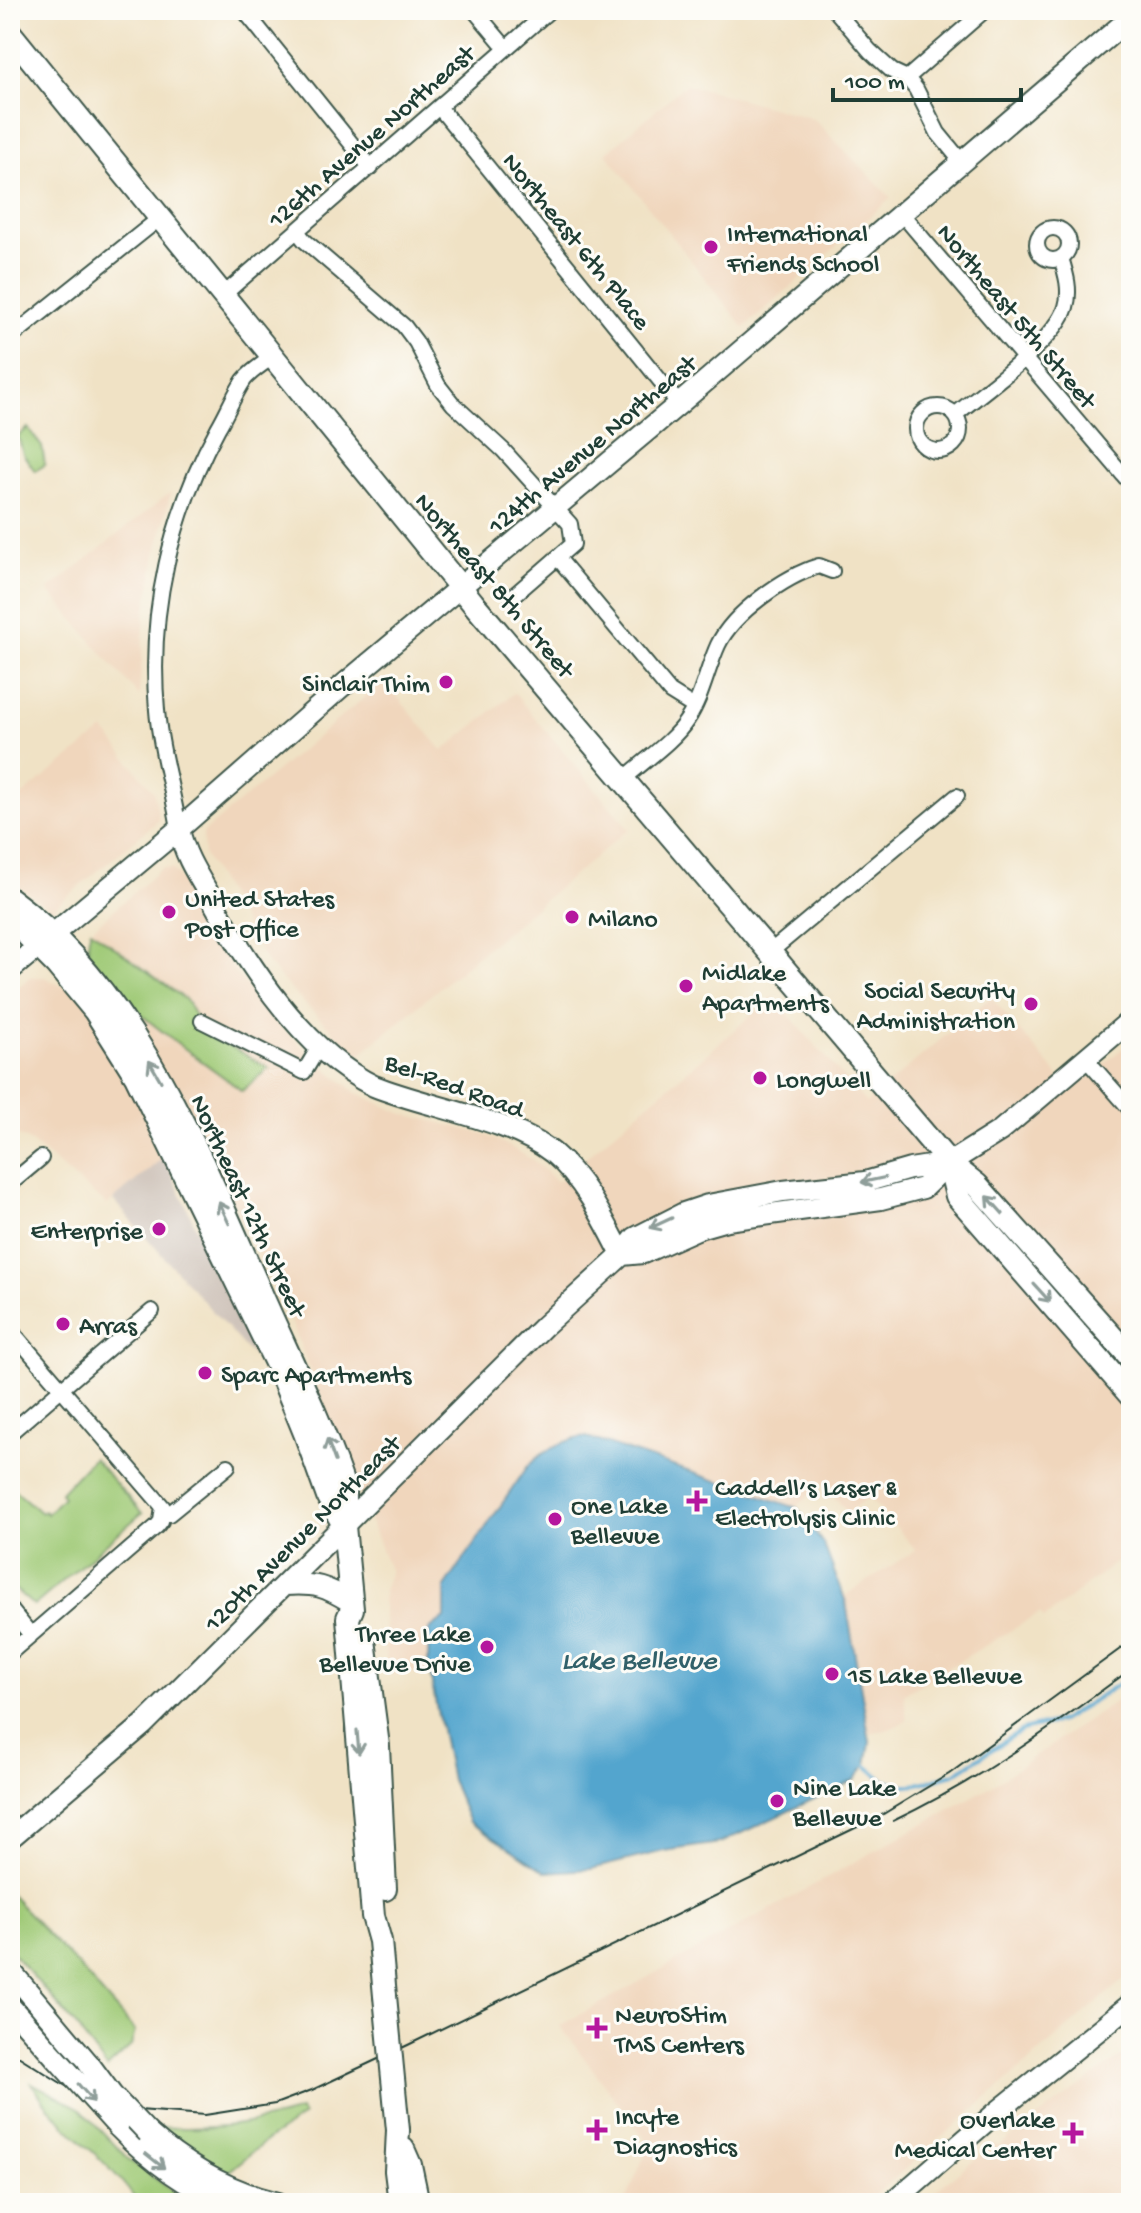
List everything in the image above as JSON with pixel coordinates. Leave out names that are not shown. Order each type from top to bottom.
[{"type":"main road","name":"Northeast 8th Street","points":[[10,33],[459,586],[623,780],[949,1163],[977,1185],[1131,1358]]},
{"type":"main road","points":[[10,899],[46,940]]},
{"type":"main road","points":[[10,918],[46,940]]},
{"type":"main road","name":"Northeast 12th Street","points":[[46,940],[101,1006],[136,1076],[182,1147],[279,1369],[328,1497],[344,1526],[352,1606],[348,1618],[350,1643],[373,1916],[380,1941],[398,2135],[396,2171],[400,2203]]},
{"type":"main road","name":"Northeast 8th Street","points":[[949,1163],[957,1196],[1131,1396]]},
{"type":"main road","name":"Northeast 12th Street","points":[[398,2135],[410,2165],[418,2203]]},
{"type":"street","points":[[244,10],[371,168]]},
{"type":"street","points":[[474,10],[506,48]]},
{"type":"street","name":"126th Avenue Northeast","points":[[222,296],[550,10]]},
{"type":"street","points":[[835,10],[879,61],[907,78],[916,89],[938,133],[961,161]]},
{"type":"street","points":[[907,78],[985,10]]},
{"type":"street","name":"124th Avenue Northeast","points":[[10,970],[1131,17]]},
{"type":"street","name":"Northeast 6th Place","points":[[439,107],[679,404]]},
{"type":"street","name":"Northeast 5th Street","points":[[901,213],[1131,484]]},
{"type":"street","points":[[10,338],[160,218]]},
{"type":"street","points":[[297,231],[404,326],[445,394],[503,450],[570,524],[573,544],[512,597]]},
{"type":"street","points":[[955,415],[1049,335],[1066,308],[1068,281],[1061,258]]},
{"type":"street","points":[[179,829],[161,752],[157,707],[157,652],[165,566],[197,466],[246,378],[272,357]]},
{"type":"street","points":[[558,558],[670,692],[694,707]]},
{"type":"street","points":[[623,780],[678,730],[694,707],[719,642],[739,617],[781,584],[801,573],[819,566],[832,571]]},
{"type":"street","points":[[770,952],[957,796]]},
{"type":"street","name":"Bel-Red Road","points":[[179,829],[184,851],[243,954],[319,1047],[374,1086],[513,1131],[552,1153],[583,1189],[622,1255]]},
{"type":"street","name":"120th Avenue Northeast","points":[[10,1838],[143,1725],[581,1290],[622,1255],[635,1238],[649,1229],[708,1205],[783,1191],[865,1182],[910,1169],[949,1163],[1000,1131],[1131,1020]]},
{"type":"street","points":[[202,1021],[304,1072],[319,1047]]},
{"type":"street","points":[[1086,1059],[1131,1110]]},
{"type":"street","points":[[10,1184],[41,1158]]},
{"type":"street","points":[[10,1433],[152,1311]]},
{"type":"street","points":[[10,1329],[160,1502],[166,1514]]},
{"type":"street","points":[[10,1653],[157,1526],[166,1514],[228,1466]]},
{"type":"street","points":[[285,1585],[310,1583],[325,1586],[352,1606]]},
{"type":"street","points":[[10,1609],[31,1635]]},
{"type":"street","points":[[10,1970],[112,2095],[148,2133],[226,2203]]},
{"type":"street","points":[[892,2203],[997,2112],[1131,2004]]},
{"type":"street","points":[[10,2006],[118,2127],[162,2167],[203,2183],[278,2203]]},
{"type":"shaded area","points":[[686,84],[814,119],[891,198],[744,328],[606,153]]},
{"type":"shaded area","points":[[171,492],[145,613],[139,696],[48,590]]},
{"type":"shaded area","points":[[384,681],[443,751],[514,693],[629,829],[358,1056],[268,964],[204,855],[203,833]]},
{"type":"shaded area","points":[[104,730],[154,792],[159,820],[51,910],[10,880],[10,805]]},
{"type":"shaded area","points":[[162,868],[173,869],[232,968],[273,1019],[317,1061],[357,1093],[400,1113],[484,1134],[533,1160],[557,1182],[773,997],[866,1103],[991,997],[1072,1092],[1131,1041],[1131,1551],[1044,1618],[1040,1613],[904,1694],[907,1721],[889,1729],[814,1749],[822,1610],[916,1550],[869,1496],[848,1513],[823,1483],[731,1564],[528,1669],[386,1674],[383,1590],[390,1572],[292,1324],[199,1129],[107,1205],[28,1140],[10,1132],[10,993],[30,978],[45,977],[61,986],[117,994],[242,1091],[268,1068],[203,1032],[186,1000],[91,930]]},
{"type":"shaded area","points":[[164,1157],[256,1360],[113,1200]]},
{"type":"shaded area","points":[[1131,1691],[1131,1973],[866,2203],[625,2203],[649,2144],[560,2026],[988,1788]]},
{"type":"shaded area","name":"Overlake Medical Center","points":[[1129,2056],[1131,2203],[921,2203],[993,2144],[999,2146],[1112,2063]]},
{"type":"green space","points":[[28,428],[42,447],[45,465],[35,471],[23,454],[18,436]]},
{"type":"green space","points":[[91,930],[186,1000],[204,1032],[269,1068],[242,1091],[160,1030],[118,994],[103,976],[89,952]]},
{"type":"green space","points":[[93,1458],[142,1513],[34,1606],[10,1585],[10,1486],[41,1513],[44,1511],[47,1514],[63,1497],[60,1493]]},
{"type":"green space","points":[[10,1894],[135,2031],[131,2046],[107,2068],[71,2020],[10,1950]]},
{"type":"green space","points":[[32,2083],[81,2109],[129,2160],[190,2203],[138,2203],[113,2171],[55,2114]]},
{"type":"green space","points":[[300,2111],[303,2116],[227,2173],[190,2152],[159,2127],[230,2126]]},
{"type":"water","name":"Lake Bellevue","points":[[587,1437],[797,1508],[824,1545],[846,1603],[870,1742],[866,1765],[855,1780],[720,1843],[664,1851],[591,1869],[546,1872],[469,1822],[451,1780],[428,1664],[429,1630],[445,1618],[445,1587],[528,1466],[555,1446]]},
{"type":"waterway","points":[[866,1765],[885,1781],[899,1785],[913,1785],[954,1774],[1022,1730],[1061,1721],[1131,1676]]},
{"type":"tram line","points":[[10,2051],[69,2088],[139,2110],[205,2115],[275,2104],[408,2045],[880,1816],[949,1774],[1131,1641]]},
{"type":"tram line","points":[[893,1821],[987,1770],[1131,1669]]},
{"type":"place","name":"International Friends School","points":[[711,247]]},
{"type":"place","name":"Sinclair Thim","points":[[446,682]]},
{"type":"place","name":"United States Post Office","points":[[169,912]]},
{"type":"place","name":"Milano","points":[[572,917]]},
{"type":"place","name":"Midlake Apartments","points":[[686,986]]},
{"type":"place","name":"Social Security Administration","points":[[1031,1004]]},
{"type":"place","name":"Longwell","points":[[760,1078]]},
{"type":"place","name":"Enterprise","points":[[159,1229]]},
{"type":"place","name":"Arras","points":[[63,1324]]},
{"type":"place","name":"Sparc Apartments","points":[[205,1373]]},
{"type":"place","name":"Caddell’s Laser & Electrolysis Clinic","points":[[697,1501]]},
{"type":"place","name":"One Lake Bellevue","points":[[555,1519]]},
{"type":"place","name":"Three Lake Bellevue Drive","points":[[487,1647]]},
{"type":"place","name":"15 Lake Bellevue","points":[[832,1674]]},
{"type":"place","name":"Nine Lake Bellevue","points":[[777,1801]]},
{"type":"place","name":"NeuroStim TMS Centers","points":[[597,2028]]},
{"type":"place","name":"Incyte Diagnostics","points":[[597,2130]]},
{"type":"place","name":"Overlake Medical Center","points":[[1073,2133]]}]
